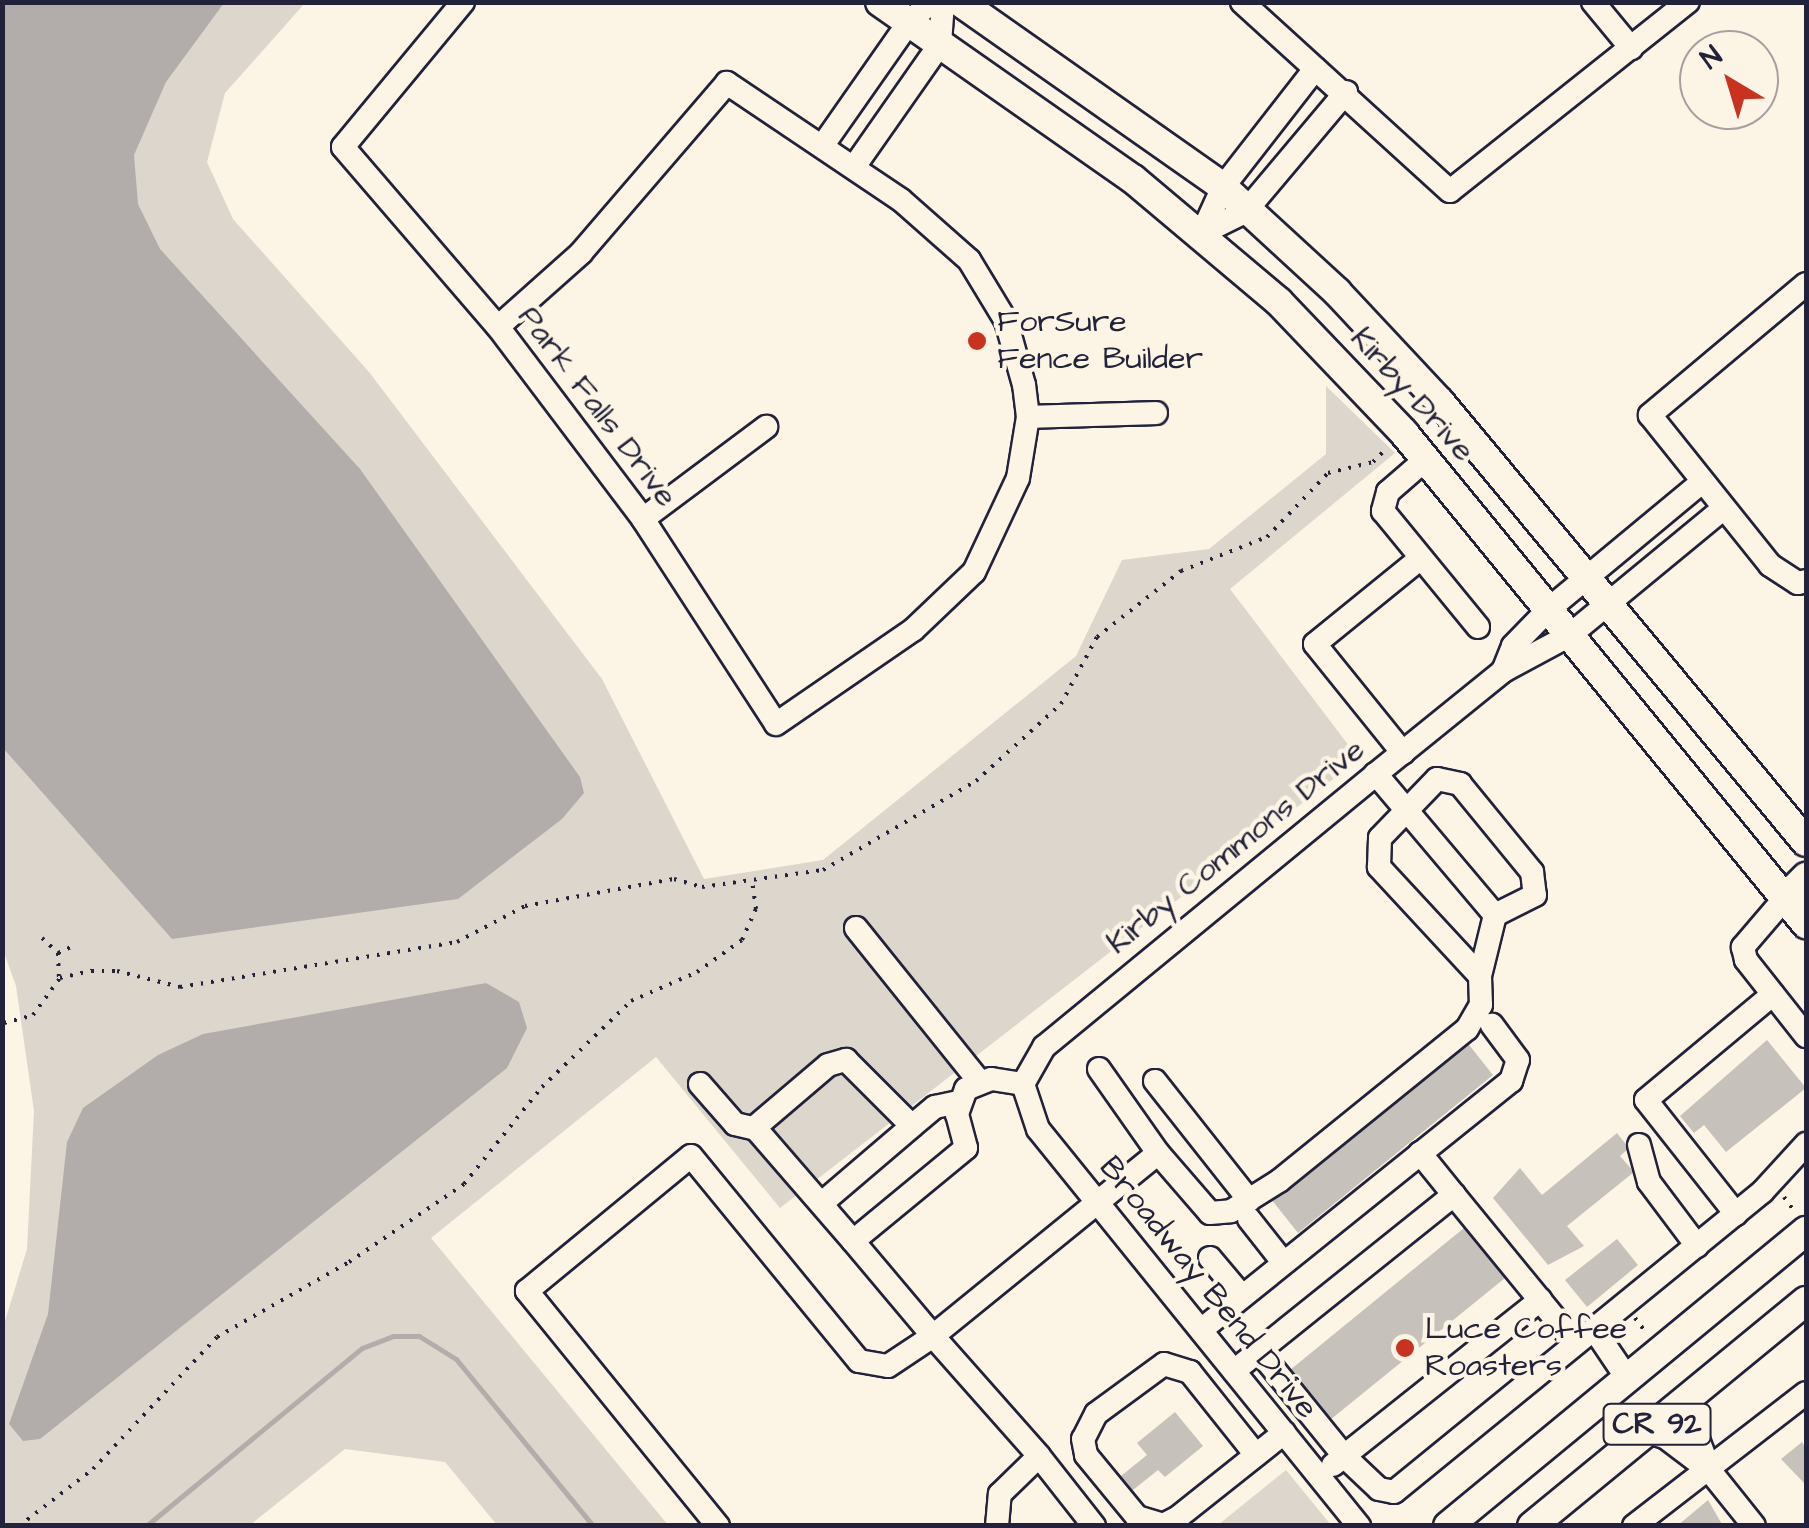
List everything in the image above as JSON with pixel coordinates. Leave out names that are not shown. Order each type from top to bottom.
[{"type":"main road","name":"Kirby Drive","points":[[880,2],[1202,233],[1279,302],[1426,460],[1806,924]]},
{"type":"main road","name":"Kirby Drive","points":[[960,2],[1223,187],[1245,212],[1337,292],[1440,402],[1806,842]]},
{"type":"main road","points":[[1785,898],[1806,877]]},
{"type":"main road","name":"CR 92","points":[[1448,1526],[1806,1230]]},
{"type":"main road","name":"CR 92","points":[[1532,1526],[1806,1301]]},
{"type":"street","name":"Park Falls Drive","points":[[463,2],[343,147],[498,327],[643,520],[776,724],[913,630],[974,572],[1001,526],[1028,417]]},
{"type":"street","points":[[824,145],[909,22],[931,2]]},
{"type":"street","points":[[854,167],[940,44],[943,2]]},
{"type":"street","points":[[1242,2],[1346,92],[1450,191],[1688,2]]},
{"type":"street","points":[[1592,2],[1631,48]]},
{"type":"street","points":[[1202,233],[1223,187],[1316,69]]},
{"type":"street","points":[[498,327],[581,253],[727,84],[824,145],[942,230],[969,260],[1006,321],[1028,417],[1156,413]]},
{"type":"street","points":[[1202,233],[1245,212],[1346,92]]},
{"type":"street","points":[[1802,582],[1770,565],[1650,415],[1806,284]]},
{"type":"street","points":[[643,520],[766,427]]},
{"type":"street","points":[[1426,460],[1382,500],[1383,511],[1478,627]]},
{"type":"street","name":"Kirby Commons Drive","points":[[1502,671],[1513,646],[1549,609],[1701,483]]},
{"type":"street","name":"Kirby Commons Drive","points":[[1023,1084],[1044,1047],[1376,774],[1502,671],[1570,635],[1723,509]]},
{"type":"street","points":[[1403,753],[1316,644],[1422,558]]},
{"type":"street","points":[[1376,774],[1495,915]]},
{"type":"street","points":[[1480,976],[1378,867],[1380,838],[1437,780],[1460,784],[1532,872],[1536,890],[1526,904],[1495,915]]},
{"type":"street","points":[[1785,898],[1743,947],[1806,1036]]},
{"type":"street","points":[[1099,1069],[1158,1154],[1210,1213],[1249,1209],[1467,1029],[1481,1005],[1480,976],[1495,915]]},
{"type":"street","points":[[856,928],[979,1081],[1023,1084]]},
{"type":"street","points":[[1736,1214],[1646,1100],[1773,994]]},
{"type":"street","points":[[1200,1330],[1517,1071],[1518,1060],[1492,1025]]},
{"type":"street","points":[[754,1128],[828,1065],[846,1060],[912,1126]]},
{"type":"street","points":[[822,1203],[935,1107],[958,1102],[979,1081]]},
{"type":"street","points":[[1155,1081],[1249,1209],[1282,1262]]},
{"type":"street","points":[[700,1084],[736,1124],[754,1128],[822,1203],[932,1336],[1039,1456],[1094,1526]]},
{"type":"street","name":"Broadway Bend Drive","points":[[1023,1084],[1038,1129],[1359,1526]]},
{"type":"street","points":[[853,1241],[966,1148],[958,1102]]},
{"type":"street","points":[[1258,1351],[1344,1456],[1379,1489],[1394,1492],[1736,1214],[1806,1144]]},
{"type":"street","points":[[1639,1145],[1649,1182],[1697,1246]]},
{"type":"street","points":[[1420,1153],[1540,1300],[1585,1336],[1627,1378]]},
{"type":"street","points":[[718,1526],[528,1291],[691,1156],[860,1362],[888,1366],[932,1336],[1158,1154]]},
{"type":"street","points":[[1234,1371],[1454,1195]]},
{"type":"street","points":[[1210,1258],[1242,1296]]},
{"type":"street","points":[[1319,1478],[1540,1300]]},
{"type":"street","points":[[1256,1455],[1190,1372],[1164,1364],[1096,1414],[1083,1438],[1086,1455],[1149,1525],[1178,1518],[1284,1433]]},
{"type":"street","points":[[1634,1526],[1688,1480],[1710,1471],[1806,1393]]},
{"type":"street","points":[[1684,1402],[1710,1471]]},
{"type":"street","points":[[1646,1432],[1664,1437],[1710,1471],[1754,1526]]},
{"type":"street","points":[[997,1526],[1000,1494],[1039,1456]]},
{"type":"path","points":[[60,978],[117,970],[180,988],[457,942],[525,906],[674,879],[702,887],[824,870],[976,781],[1061,704],[1097,637],[1181,571],[1267,536],[1328,473],[1373,462],[1384,451]]},
{"type":"path","points":[[18,1526],[93,1469],[217,1337],[349,1262],[464,1184],[542,1086],[631,1001],[697,972],[742,940],[756,909],[752,880]]},
{"type":"path","points":[[4,1023],[34,1016],[60,978],[58,954],[42,938]]},
{"type":"path","points":[[58,954],[74,946]]},
{"type":"shaded area","points":[[2,3],[224,3],[166,82],[134,155],[138,204],[160,249],[360,469],[580,777],[584,793],[562,819],[458,899],[172,939],[3,748]]},
{"type":"shaded area","points":[[3,3],[305,3],[225,93],[207,162],[233,219],[369,372],[602,679],[704,879],[823,860],[1076,656],[1122,560],[1209,549],[1326,454],[1326,386],[1395,453],[1230,589],[1359,759],[780,1208],[656,1057],[431,1238],[668,1525],[497,1525],[445,1462],[345,1449],[250,1525],[3,1525],[2,1331],[27,1249],[34,1111],[16,986],[2,947]]},
{"type":"shaded area","points":[[486,983],[519,1002],[527,1028],[507,1068],[40,1439],[23,1441],[9,1424],[48,1314],[67,1142],[83,1108],[158,1055],[203,1034]]},
{"type":"shaded area","points":[[1286,1470],[1331,1525],[1218,1525]]},
{"type":"building","points":[[1767,1040],[1806,1088],[1726,1152],[1704,1125],[1694,1133],[1680,1116]]},
{"type":"building","points":[[1466,1041],[1493,1075],[1298,1233],[1271,1199]]},
{"type":"building","points":[[1617,1133],[1629,1148],[1620,1156],[1634,1172],[1567,1226],[1584,1246],[1548,1265],[1493,1198],[1520,1168],[1542,1195]]},
{"type":"building","points":[[1464,1228],[1505,1278],[1330,1420],[1290,1370]]},
{"type":"building","points":[[1617,1239],[1638,1265],[1587,1307],[1565,1280]]},
{"type":"building","points":[[1175,1412],[1203,1446],[1165,1477],[1158,1470],[1128,1494],[1116,1480],[1147,1455],[1137,1443]]},
{"type":"building","points":[[1802,1442],[1806,1448],[1806,1485],[1781,1459]]},
{"type":"building","points":[[1708,1500],[1723,1526],[1677,1526]]},
{"type":"waterway","points":[[146,1526],[362,1348],[393,1336],[419,1336],[456,1359],[593,1526]]},
{"type":"place","name":"ForSure Fence Builder","points":[[977,341]]},
{"type":"place","name":"Luce Coffee Roasters","points":[[1405,1348]]}]
